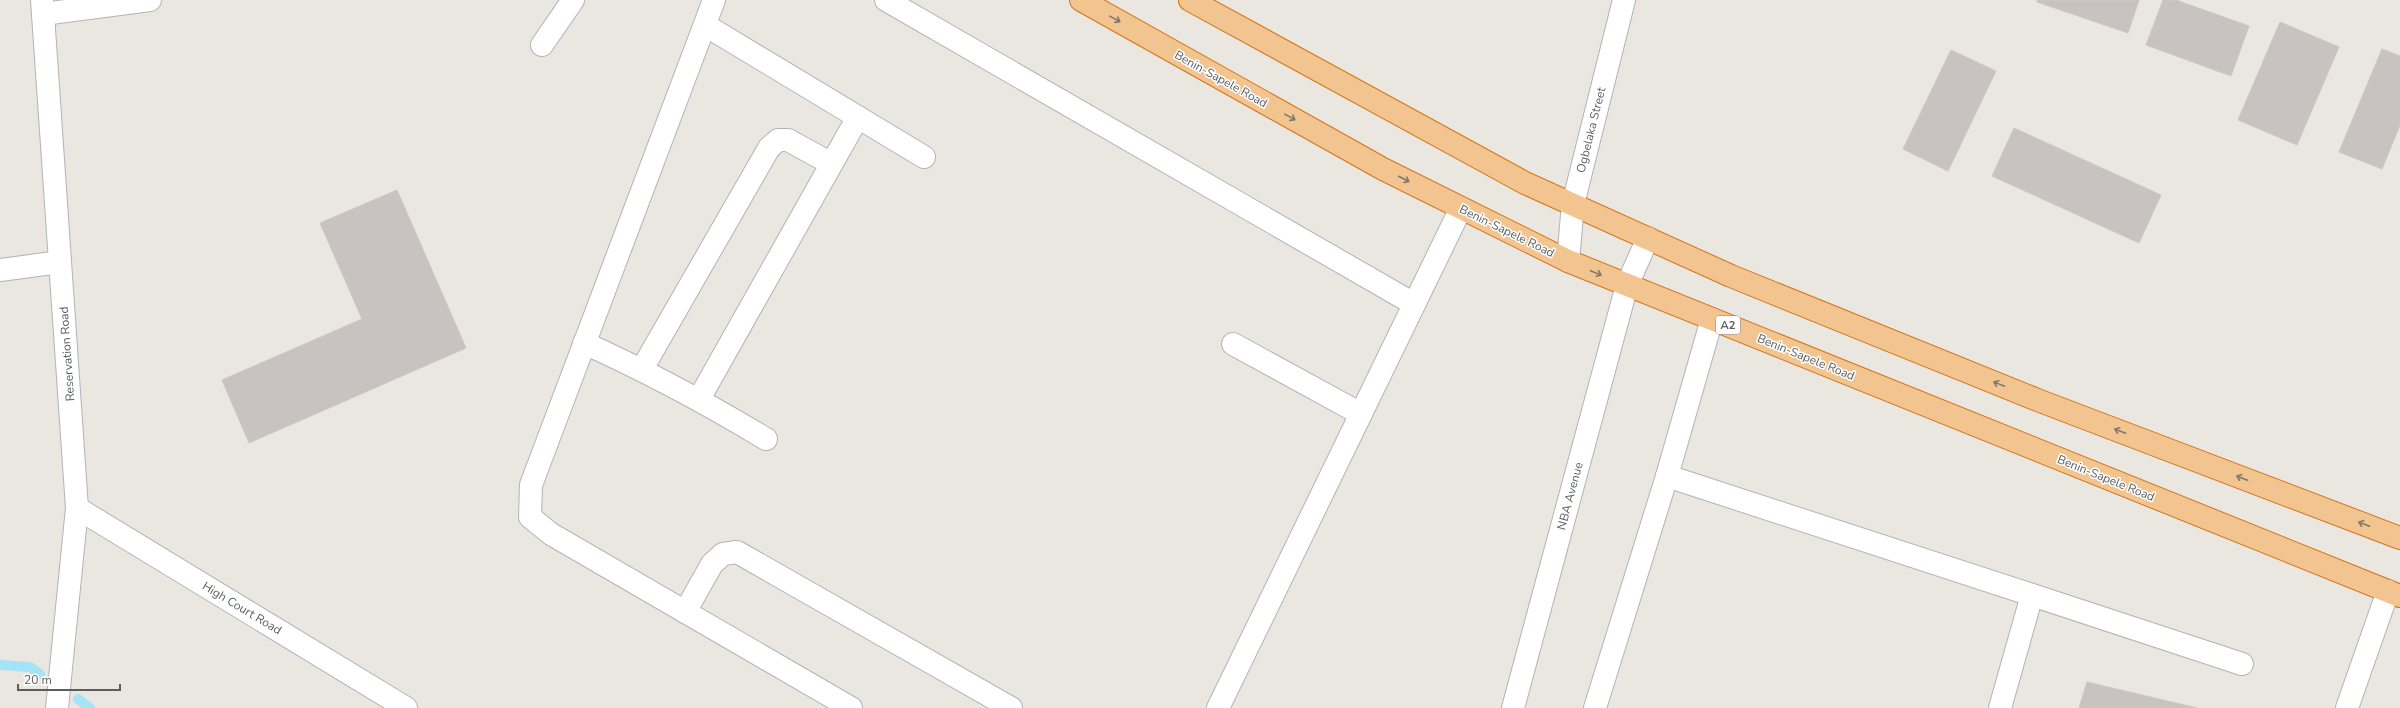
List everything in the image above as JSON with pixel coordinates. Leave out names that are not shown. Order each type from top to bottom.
[{"type":"highway","name":"Benin-Sapele Road","points":[[1081,0],[1383,169],[1568,261],[2394,594]]},
{"type":"highway","points":[[1190,0],[1525,183],[1731,276],[2040,401],[2400,538]]},
{"type":"street","points":[[42,7],[150,0]]},
{"type":"street","points":[[542,44],[573,0]]},
{"type":"street","points":[[714,0],[531,485],[530,517],[551,534],[851,708]]},
{"type":"street","points":[[886,0],[1414,304]]},
{"type":"street","name":"Ogbelaka Street","points":[[1568,261],[1573,204],[1624,0]]},
{"type":"street","name":"Reservation Road","points":[[42,7],[77,508],[57,708]]},
{"type":"street","points":[[705,25],[924,157]]},
{"type":"street","points":[[699,399],[830,163],[858,117]]},
{"type":"street","points":[[642,369],[769,148],[778,140],[788,140],[830,163]]},
{"type":"street","points":[[1218,708],[1461,208]]},
{"type":"street","name":"NBA Avenue","points":[[1513,708],[1627,285],[1648,238]]},
{"type":"street","points":[[0,270],[60,262]]},
{"type":"street","points":[[1595,708],[1667,476],[1712,319]]},
{"type":"street","points":[[584,343],[642,369],[699,399],[766,439]]},
{"type":"street","points":[[1233,344],[1360,414]]},
{"type":"street","points":[[1667,476],[2242,664]]},
{"type":"street","name":"High Court Road","points":[[77,508],[406,708]]},
{"type":"street","points":[[685,612],[712,564],[723,554],[737,552],[1011,708]]},
{"type":"street","points":[[2347,708],[2394,594]]},
{"type":"street","points":[[2000,708],[2032,595]]},
{"type":"building","points":[[2037,0],[2139,0],[2128,33],[2037,2]]},
{"type":"building","points":[[2163,0],[2176,0],[2249,26],[2231,76],[2146,45]]},
{"type":"building","points":[[2280,22],[2339,47],[2297,145],[2238,120]]},
{"type":"building","points":[[2382,49],[2400,56],[2400,125],[2382,169],[2339,152]]},
{"type":"building","points":[[1951,50],[1996,71],[1948,171],[1903,149]]},
{"type":"building","points":[[2014,128],[2161,195],[2139,243],[1992,176]]},
{"type":"building","points":[[397,190],[466,348],[249,443],[222,380],[362,319],[320,223]]},
{"type":"building","points":[[2087,682],[2197,708],[2079,708]]},
{"type":"waterway","points":[[0,665],[30,667],[40,674]]},
{"type":"waterway","points":[[78,699],[90,708]]}]
